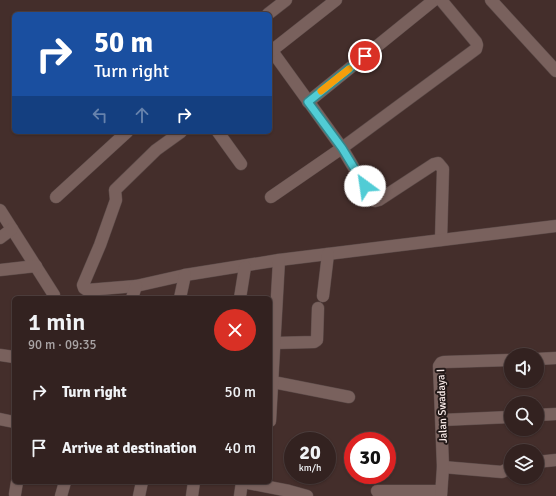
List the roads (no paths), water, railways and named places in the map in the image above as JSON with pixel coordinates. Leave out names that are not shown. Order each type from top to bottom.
[{"type":"street","points":[[272,51],[336,0]]},
{"type":"street","points":[[308,102],[434,0]]},
{"type":"street","points":[[271,197],[342,148],[477,47],[476,42],[440,0]]},
{"type":"street","points":[[491,0],[556,71]]},
{"type":"street","points":[[270,12],[281,2]]},
{"type":"street","points":[[272,53],[342,148],[372,198],[376,201],[434,164],[438,163],[441,166],[441,240]]},
{"type":"street","points":[[56,196],[125,134]]},
{"type":"street","points":[[178,134],[156,150],[115,190],[116,200],[100,245],[82,285],[87,290],[136,286],[185,275],[244,267],[279,260],[556,226]]},
{"type":"street","points":[[219,134],[241,164]]},
{"type":"street","points":[[0,210],[54,295]]},
{"type":"street","points":[[0,238],[12,229]]},
{"type":"street","points":[[322,296],[328,254]]},
{"type":"street","points":[[272,395],[279,260]]},
{"type":"street","points":[[0,270],[36,266]]},
{"type":"street","points":[[240,296],[244,267]]},
{"type":"street","points":[[180,296],[185,275]]},
{"type":"street","points":[[133,296],[136,286]]},
{"type":"street","points":[[275,343],[314,342],[317,340],[318,308]]},
{"type":"street","points":[[0,356],[12,357]]},
{"type":"street","points":[[544,359],[556,358]]},
{"type":"street","name":"Jalan Swadaya I","points":[[441,493],[444,467],[439,366],[441,363],[504,360]]},
{"type":"street","points":[[273,382],[349,397]]},
{"type":"street","points":[[544,415],[556,414]]},
{"type":"street","points":[[442,420],[504,417]]},
{"type":"street","points":[[0,418],[12,421]]},
{"type":"street","points":[[544,461],[556,460]]},
{"type":"street","points":[[444,467],[502,472],[504,471]]},
{"type":"street","points":[[16,494],[17,484]]},
{"type":"street","points":[[61,496],[64,484]]},
{"type":"street","points":[[139,496],[142,484]]},
{"type":"street","points":[[192,496],[194,484]]},
{"type":"street","points":[[240,496],[243,484]]},
{"type":"street","points":[[265,484],[289,493],[307,496]]},
{"type":"street","points":[[377,491],[441,493]]}]
